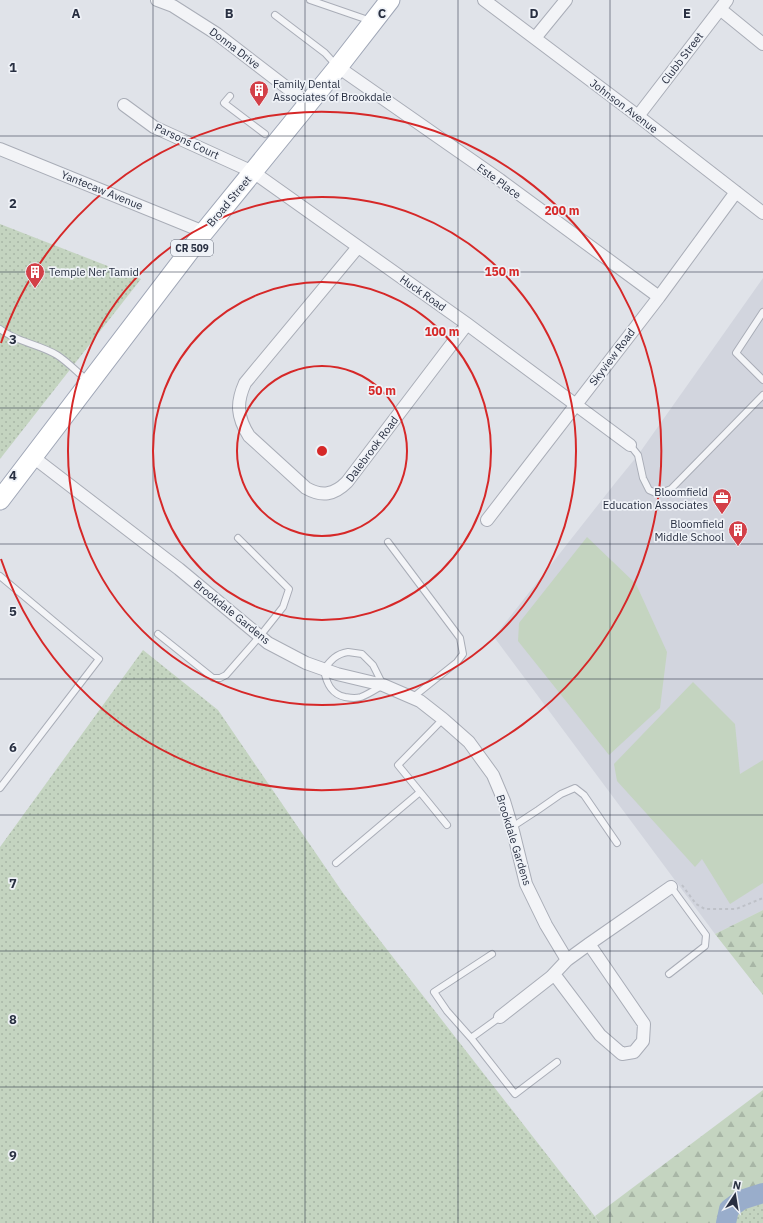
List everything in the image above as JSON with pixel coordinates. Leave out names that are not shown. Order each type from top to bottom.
[{"type":"main road","name":"Broad Street","points":[[0,500],[204,232],[338,67],[390,0]]},
{"type":"street","name":"Donna Drive","points":[[157,0],[173,6],[217,34],[308,104]]},
{"type":"street","name":"Johnson Avenue","points":[[484,0],[638,116],[763,213]]},
{"type":"street","points":[[535,38],[566,0]]},
{"type":"street","points":[[723,5],[763,44]]},
{"type":"street","name":"Clubb Street","points":[[638,116],[723,5]]},
{"type":"street","name":"Este Place","points":[[338,67],[500,180],[659,297]]},
{"type":"street","name":"Parsons Court","points":[[124,105],[154,127],[253,172]]},
{"type":"street","name":"Yantecaw Avenue","points":[[0,149],[204,232]]},
{"type":"street","name":"Huck Road","points":[[253,172],[467,324],[630,445]]},
{"type":"street","name":"Skyview Road","points":[[487,520],[659,297],[736,192]]},
{"type":"street","name":"Dalebrook Road","points":[[358,247],[248,379],[241,391],[239,400],[240,419],[249,436],[306,488],[323,494],[332,493],[340,489],[347,482],[467,324]]},
{"type":"street","name":"Brookdale Gardens","points":[[33,457],[179,569],[268,643],[306,663],[324,670],[383,685],[420,701],[444,719],[469,742],[492,774],[504,800],[526,884],[546,925],[567,960]]},
{"type":"street","points":[[500,1017],[554,974],[567,960],[671,886]]},
{"type":"street","points":[[554,974],[600,1035],[622,1054],[634,1052],[643,1042],[644,1024],[589,944]]},
{"type":"lane","points":[[310,0],[373,21]]},
{"type":"lane","points":[[275,16],[325,53],[338,67]]},
{"type":"lane","points":[[230,96],[224,103],[265,134]]},
{"type":"lane","points":[[763,312],[736,353],[763,380]]},
{"type":"lane","points":[[0,329],[7,335],[40,347],[57,356],[89,382]]},
{"type":"lane","points":[[630,445],[638,455],[643,478],[649,490],[658,494],[665,492],[671,489],[682,479],[763,395]]},
{"type":"lane","points":[[158,634],[213,678],[220,678],[226,675],[260,636],[283,607],[289,590],[238,538]]},
{"type":"lane","points":[[388,542],[460,638],[462,654],[457,662],[412,698]]},
{"type":"lane","points":[[0,576],[100,660],[0,788]]},
{"type":"lane","points":[[348,652],[362,654],[373,665],[383,685],[353,699],[332,691],[326,680],[324,670],[334,657],[340,653],[348,652]]},
{"type":"lane","points":[[444,719],[398,765],[447,824]]},
{"type":"lane","points":[[512,827],[561,794],[575,788],[584,795],[617,843]]},
{"type":"lane","points":[[336,863],[420,792]]},
{"type":"lane","points":[[669,974],[705,946],[706,935],[671,886]]},
{"type":"lane","points":[[492,954],[434,992],[447,1011],[471,1038],[514,1094],[557,1062]]},
{"type":"lane","points":[[471,1038],[500,1017]]},
{"type":"path","points":[[671,886],[680,882],[696,904],[705,910],[736,909],[763,898]]},
{"type":"shaded area","name":"Bloomfield Middle School","points":[[763,278],[763,910],[715,934],[494,637],[638,455]]},
{"type":"green space","points":[[0,224],[141,279],[0,459]]},
{"type":"green space","points":[[587,537],[636,584],[667,652],[660,708],[609,755],[518,641],[519,623]]},
{"type":"green space","points":[[143,650],[218,710],[343,893],[600,1223],[0,1223],[0,847]]},
{"type":"green space","points":[[693,682],[735,724],[740,774],[763,760],[763,883],[730,904],[702,859],[695,867],[617,781],[614,764]]},
{"type":"green space","points":[[763,910],[763,995],[715,934]]},
{"type":"green space","points":[[763,1090],[763,1201],[735,1211],[730,1223],[600,1223],[595,1216]]},
{"type":"green space","points":[[763,1201],[763,1223],[730,1223],[735,1211]]},
{"type":"waterway","points":[[726,1223],[729,1209],[741,1200],[763,1193]]},
{"type":"place","name":"Family Dental Associates of Brookdale","points":[[259,107]]},
{"type":"place","name":"Temple Ner Tamid","points":[[35,289]]},
{"type":"place","name":"Bloomfield Education Associates","points":[[722,515]]},
{"type":"place","name":"Bloomfield Middle School","points":[[738,547]]}]
